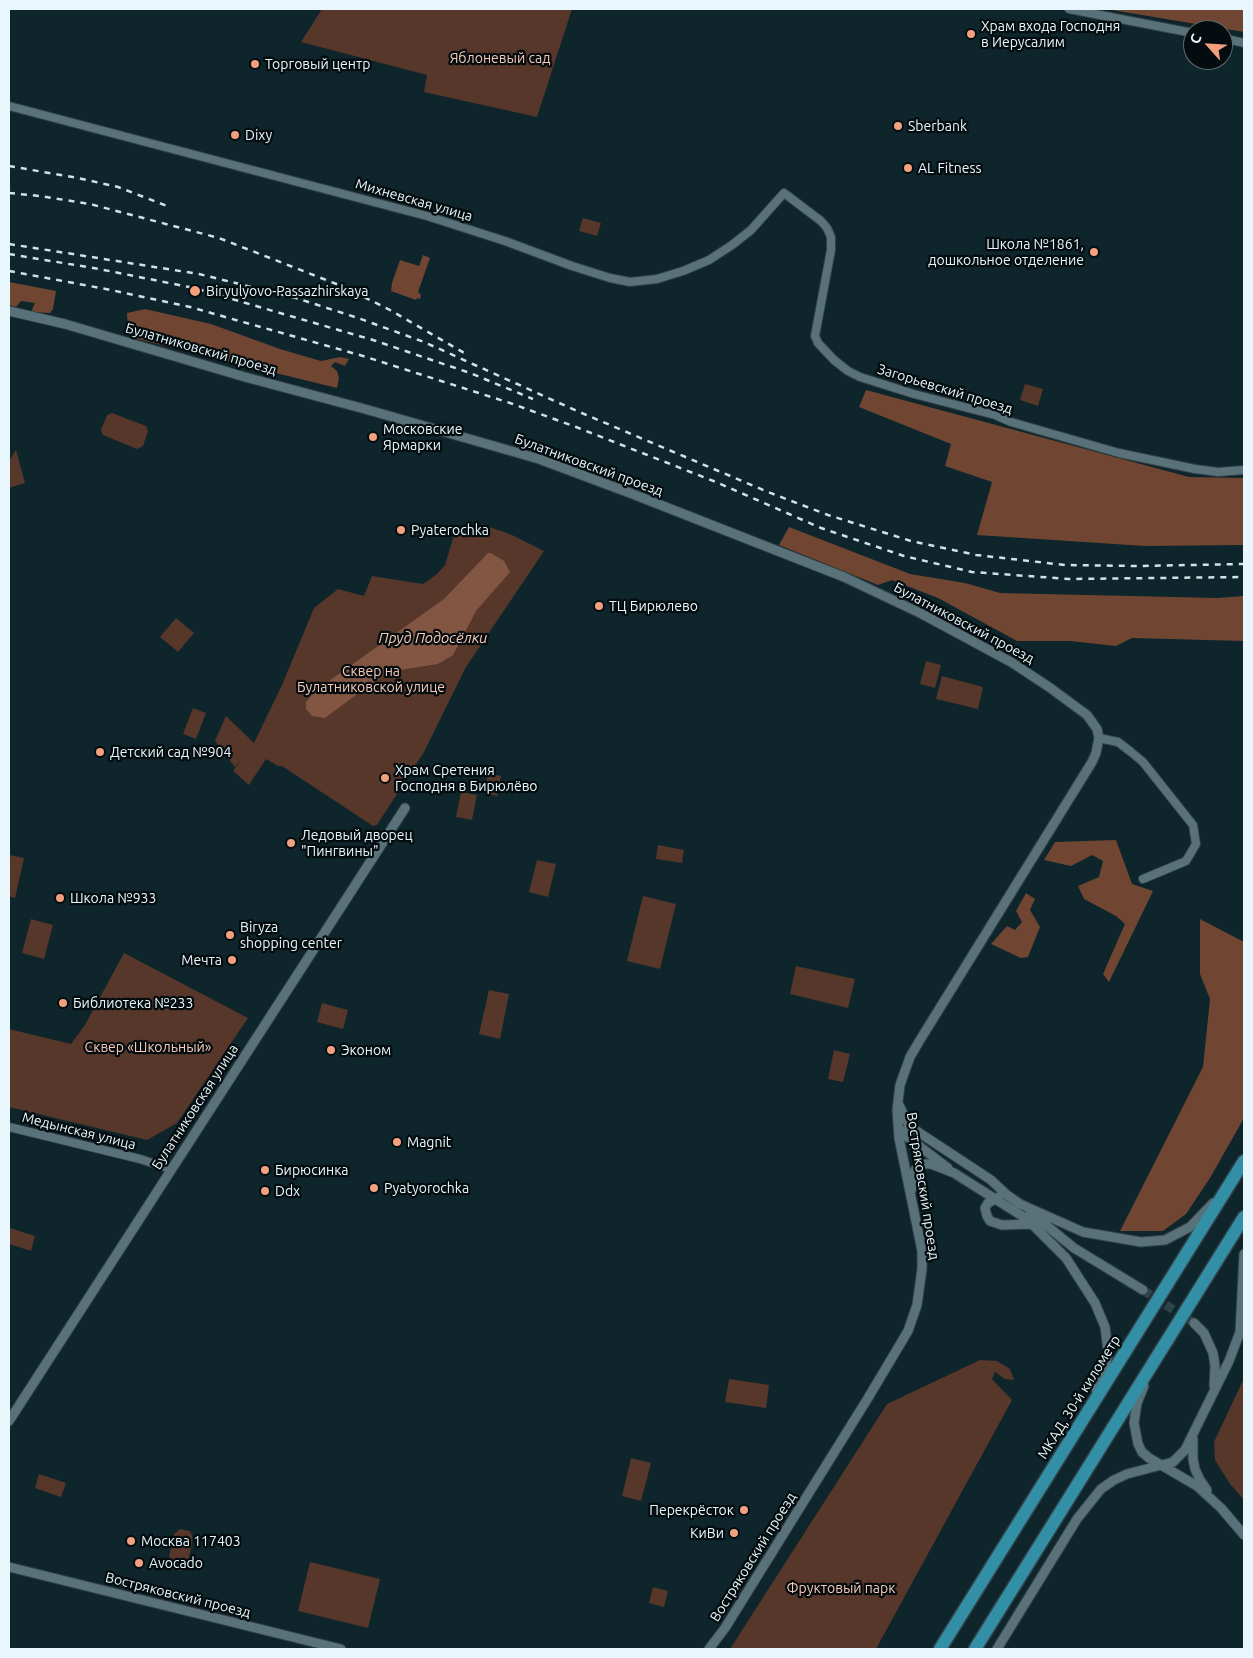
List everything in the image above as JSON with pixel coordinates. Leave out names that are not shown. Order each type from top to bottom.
[{"type":"highway","name":"МКАД, 30-й километр","points":[[940,1649],[1244,1161]]},
{"type":"highway","points":[[975,1649],[1244,1217]]},
{"type":"street","points":[[1069,9],[1183,31]]},
{"type":"street","name":"Михневская улица","points":[[9,106],[427,216],[505,241],[572,266],[630,282],[657,279],[684,272],[732,246],[751,230],[784,192]]},
{"type":"street","name":"Загорьевский проезд","points":[[784,192],[820,221],[827,228],[831,237],[831,250],[815,336],[818,343],[834,360],[848,371],[914,394],[995,415],[1011,422],[1119,453],[1195,469],[1218,472],[1244,470]]},
{"type":"street","name":"Булатниковский проезд","points":[[9,311],[65,324],[245,377],[338,401],[540,459],[630,492],[844,577],[924,615],[1011,662],[1068,700],[1089,717],[1097,729],[1099,738]]},
{"type":"street","points":[[1099,738],[1109,739],[1125,746],[1143,762],[1193,825],[1196,844],[1186,861],[1142,879]]},
{"type":"street","name":"Востряковский проезд","points":[[709,1649],[734,1614],[908,1331],[917,1305],[922,1269],[922,1251],[910,1196],[903,1137],[898,1127],[897,1101],[900,1084],[910,1057],[1085,774],[1096,753],[1099,738]]},
{"type":"street","name":"Булатниковская улица","points":[[9,1421],[405,808]]},
{"type":"street","points":[[897,1101],[909,1126],[929,1141],[991,1180],[1064,1240]]},
{"type":"street","name":"Медынская улица","points":[[9,1127],[140,1159],[171,1169]]},
{"type":"street","points":[[903,1137],[915,1135],[929,1141]]},
{"type":"street","points":[[903,1137],[954,1173],[1027,1219],[1066,1258],[1082,1281],[1101,1315],[1108,1340],[1106,1366],[1099,1384],[1071,1438]]},
{"type":"street","points":[[1020,1204],[1083,1232],[1141,1242],[1165,1240],[1190,1227],[1202,1216],[1244,1161]]},
{"type":"street","points":[[910,1196],[915,1170],[923,1164],[931,1164],[954,1173]]},
{"type":"street","points":[[1007,1195],[995,1198],[988,1203],[985,1208],[990,1221],[1002,1225],[1030,1224],[1042,1227],[1143,1290]]},
{"type":"street","points":[[997,1649],[1077,1519],[1101,1489],[1114,1480],[1144,1469],[1174,1462],[1179,1457],[1196,1429],[1229,1361],[1240,1332],[1244,1254]]},
{"type":"street","points":[[1194,1323],[1204,1333],[1215,1366],[1215,1383],[1209,1402]]},
{"type":"street","points":[[1175,1328],[1143,1390],[1134,1412],[1134,1428],[1138,1444],[1142,1452],[1160,1465],[1197,1486],[1221,1508]]},
{"type":"street","points":[[1196,1429],[1192,1446],[1195,1470],[1200,1480],[1221,1508],[1244,1535]]},
{"type":"street","name":"Востряковский проезд","points":[[9,1567],[341,1649]]},
{"type":"green space","name":"Яблоневый сад","points":[[322,9],[572,9],[537,117],[424,92],[427,75],[301,42]]},
{"type":"green space","points":[[583,218],[601,223],[597,236],[579,231]]},
{"type":"green space","points":[[1025,384],[1043,389],[1038,406],[1020,400]]},
{"type":"green space","points":[[112,413],[146,426],[148,431],[143,446],[137,449],[103,435],[101,430],[107,415]]},
{"type":"green space","points":[[16,450],[25,483],[9,488],[9,461]]},
{"type":"green space","name":"Сквер на Булатниковской улице","points":[[486,526],[510,534],[544,551],[466,667],[424,752],[377,825],[373,826],[282,766],[278,766],[266,759],[249,785],[233,771],[243,757],[235,767],[215,741],[226,716],[254,743],[282,685],[314,608],[338,589],[364,596],[372,576],[423,584],[437,574],[445,565],[455,532]]},
{"type":"green space","points":[[176,618],[194,633],[178,652],[160,637]]},
{"type":"green space","points":[[926,661],[941,665],[935,688],[920,684]]},
{"type":"green space","points":[[942,676],[983,687],[978,709],[936,699]]},
{"type":"green space","points":[[193,708],[206,713],[196,739],[183,734]]},
{"type":"green space","points":[[488,773],[501,776],[497,796],[484,793]]},
{"type":"green space","points":[[461,792],[477,795],[472,820],[456,817]]},
{"type":"green space","points":[[658,845],[684,850],[682,863],[656,859]]},
{"type":"green space","points":[[9,855],[24,858],[15,898],[9,896]]},
{"type":"green space","points":[[537,860],[556,864],[548,897],[529,892]]},
{"type":"green space","points":[[643,896],[676,904],[660,969],[627,961]]},
{"type":"green space","points":[[31,919],[53,925],[44,959],[22,953]]},
{"type":"green space","name":"Сквер «Школьный»","points":[[124,953],[248,1018],[177,1123],[147,1140],[9,1107],[9,1029],[71,1044],[85,1025]]},
{"type":"green space","points":[[796,966],[855,979],[848,1008],[790,994]]},
{"type":"green space","points":[[489,990],[509,994],[500,1039],[479,1034]]},
{"type":"green space","points":[[322,1003],[348,1010],[343,1029],[317,1022]]},
{"type":"green space","points":[[834,1050],[850,1054],[843,1082],[828,1079]]},
{"type":"green space","points":[[10,1228],[35,1236],[31,1251],[9,1244]]},
{"type":"green space","name":"Фруктовый парк","points":[[980,1360],[997,1361],[1010,1369],[1014,1380],[1005,1379],[995,1372],[992,1379],[1012,1400],[876,1649],[730,1649],[887,1404]]},
{"type":"green space","points":[[1244,1378],[1244,1500],[1230,1484],[1215,1460],[1214,1442]]},
{"type":"green space","points":[[729,1379],[769,1385],[766,1408],[725,1402]]},
{"type":"green space","points":[[631,1458],[651,1463],[641,1501],[622,1496]]},
{"type":"green space","points":[[39,1474],[66,1483],[61,1497],[35,1488]]},
{"type":"green space","points":[[180,1529],[190,1531],[193,1538],[187,1567],[180,1571],[171,1569],[168,1561],[174,1534]]},
{"type":"green space","points":[[310,1562],[380,1579],[368,1628],[298,1611]]},
{"type":"green space","points":[[653,1587],[668,1591],[664,1607],[649,1603]]},
{"type":"shaded area","points":[[1106,9],[1244,9],[1244,32],[1233,30],[1233,20],[1183,20],[1183,22]]},
{"type":"shaded area","points":[[423,255],[430,258],[418,292],[421,295],[420,299],[417,298],[416,300],[391,291],[400,260],[419,266]]},
{"type":"shaded area","points":[[9,282],[56,291],[53,309],[50,313],[31,312],[35,303],[21,301],[16,307],[9,305]]},
{"type":"shaded area","points":[[145,309],[211,324],[280,349],[321,361],[340,357],[349,359],[345,366],[335,362],[331,366],[337,371],[339,378],[337,388],[137,339],[128,330],[127,313]]},
{"type":"shaded area","points":[[866,390],[1189,477],[1244,478],[1244,545],[1145,546],[977,535],[992,482],[945,466],[951,444],[859,407]]},
{"type":"shaded area","points":[[789,527],[910,574],[965,583],[1000,593],[1217,598],[1244,596],[1244,641],[1132,638],[1116,646],[1070,641],[1017,641],[938,598],[892,580],[878,585],[779,545]]},
{"type":"shaded area","points":[[1116,840],[1132,884],[1153,891],[1109,982],[1103,974],[1125,924],[1116,916],[1084,899],[1078,886],[1099,877],[1103,861],[1092,855],[1071,866],[1044,860],[1055,842]]},
{"type":"shaded area","points":[[1026,893],[1035,899],[1030,910],[1040,927],[1028,957],[1021,958],[991,944],[1007,926],[1015,930],[1022,922],[1016,911]]},
{"type":"shaded area","points":[[1200,919],[1244,942],[1244,1118],[1210,1178],[1186,1214],[1163,1231],[1120,1231],[1203,1067],[1210,999],[1200,974]]},
{"type":"water","name":"Пруд Подосёлки","points":[[488,553],[504,561],[510,572],[476,611],[453,655],[438,664],[387,672],[325,718],[312,716],[306,709],[306,702],[315,691],[444,599]]},
{"type":"tunnel","points":[[1143,1290],[1194,1323]]},
{"type":"railway","points":[[9,166],[118,187],[167,206]]},
{"type":"railway","points":[[9,193],[90,204],[219,238],[344,287],[390,310],[466,354]]},
{"type":"railway","points":[[9,244],[199,274],[296,298],[358,318],[424,342],[577,411],[768,492],[828,515],[911,541],[976,555],[1065,565],[1244,564]]},
{"type":"railway","points":[[9,254],[99,269],[194,288],[373,340],[470,373],[533,399]]},
{"type":"railway","points":[[9,271],[190,307],[363,356],[510,403],[576,427],[716,482],[821,528],[904,556],[972,572],[1069,579],[1244,577]]},
{"type":"place","name":"Храм входа Господня в Иерусалим","points":[[971,34]]},
{"type":"place","name":"Торговый центр","points":[[255,64]]},
{"type":"place","name":"Sberbank","points":[[898,126]]},
{"type":"place","name":"Dixy","points":[[235,135]]},
{"type":"place","name":"AL Fitness","points":[[908,168]]},
{"type":"place","name":"Школа №1861, дошкольное отделение","points":[[1094,252]]},
{"type":"place","name":"Biryulyovo-Passazhirskaya","points":[[195,291]]},
{"type":"place","name":"Московские Ярмарки","points":[[373,437]]},
{"type":"place","name":"Pyaterochka","points":[[401,530]]},
{"type":"place","name":"ТЦ Бирюлево","points":[[599,606]]},
{"type":"place","name":"Детский сад №904","points":[[100,752]]},
{"type":"place","name":"Храм Сретения Господня в Бирюлёво","points":[[385,778]]},
{"type":"place","name":"Ледовый дворец \"Пингвины\"","points":[[291,843]]},
{"type":"place","name":"Школа №933","points":[[60,898]]},
{"type":"place","name":"Biryza shopping center","points":[[230,935]]},
{"type":"place","name":"Мечта","points":[[232,960]]},
{"type":"place","name":"Библиотека №233","points":[[63,1003]]},
{"type":"place","name":"Эконом","points":[[331,1050]]},
{"type":"place","name":"Magnit","points":[[397,1142]]},
{"type":"place","name":"Бирюсинка","points":[[265,1170]]},
{"type":"place","name":"Pyatyorochka","points":[[374,1188]]},
{"type":"place","name":"Ddx","points":[[265,1191]]},
{"type":"place","name":"Перекрёсток","points":[[744,1510]]},
{"type":"place","name":"КиВи","points":[[734,1533]]},
{"type":"place","name":"Москва 117403","points":[[131,1541]]},
{"type":"place","name":"Avocado","points":[[139,1563]]}]
